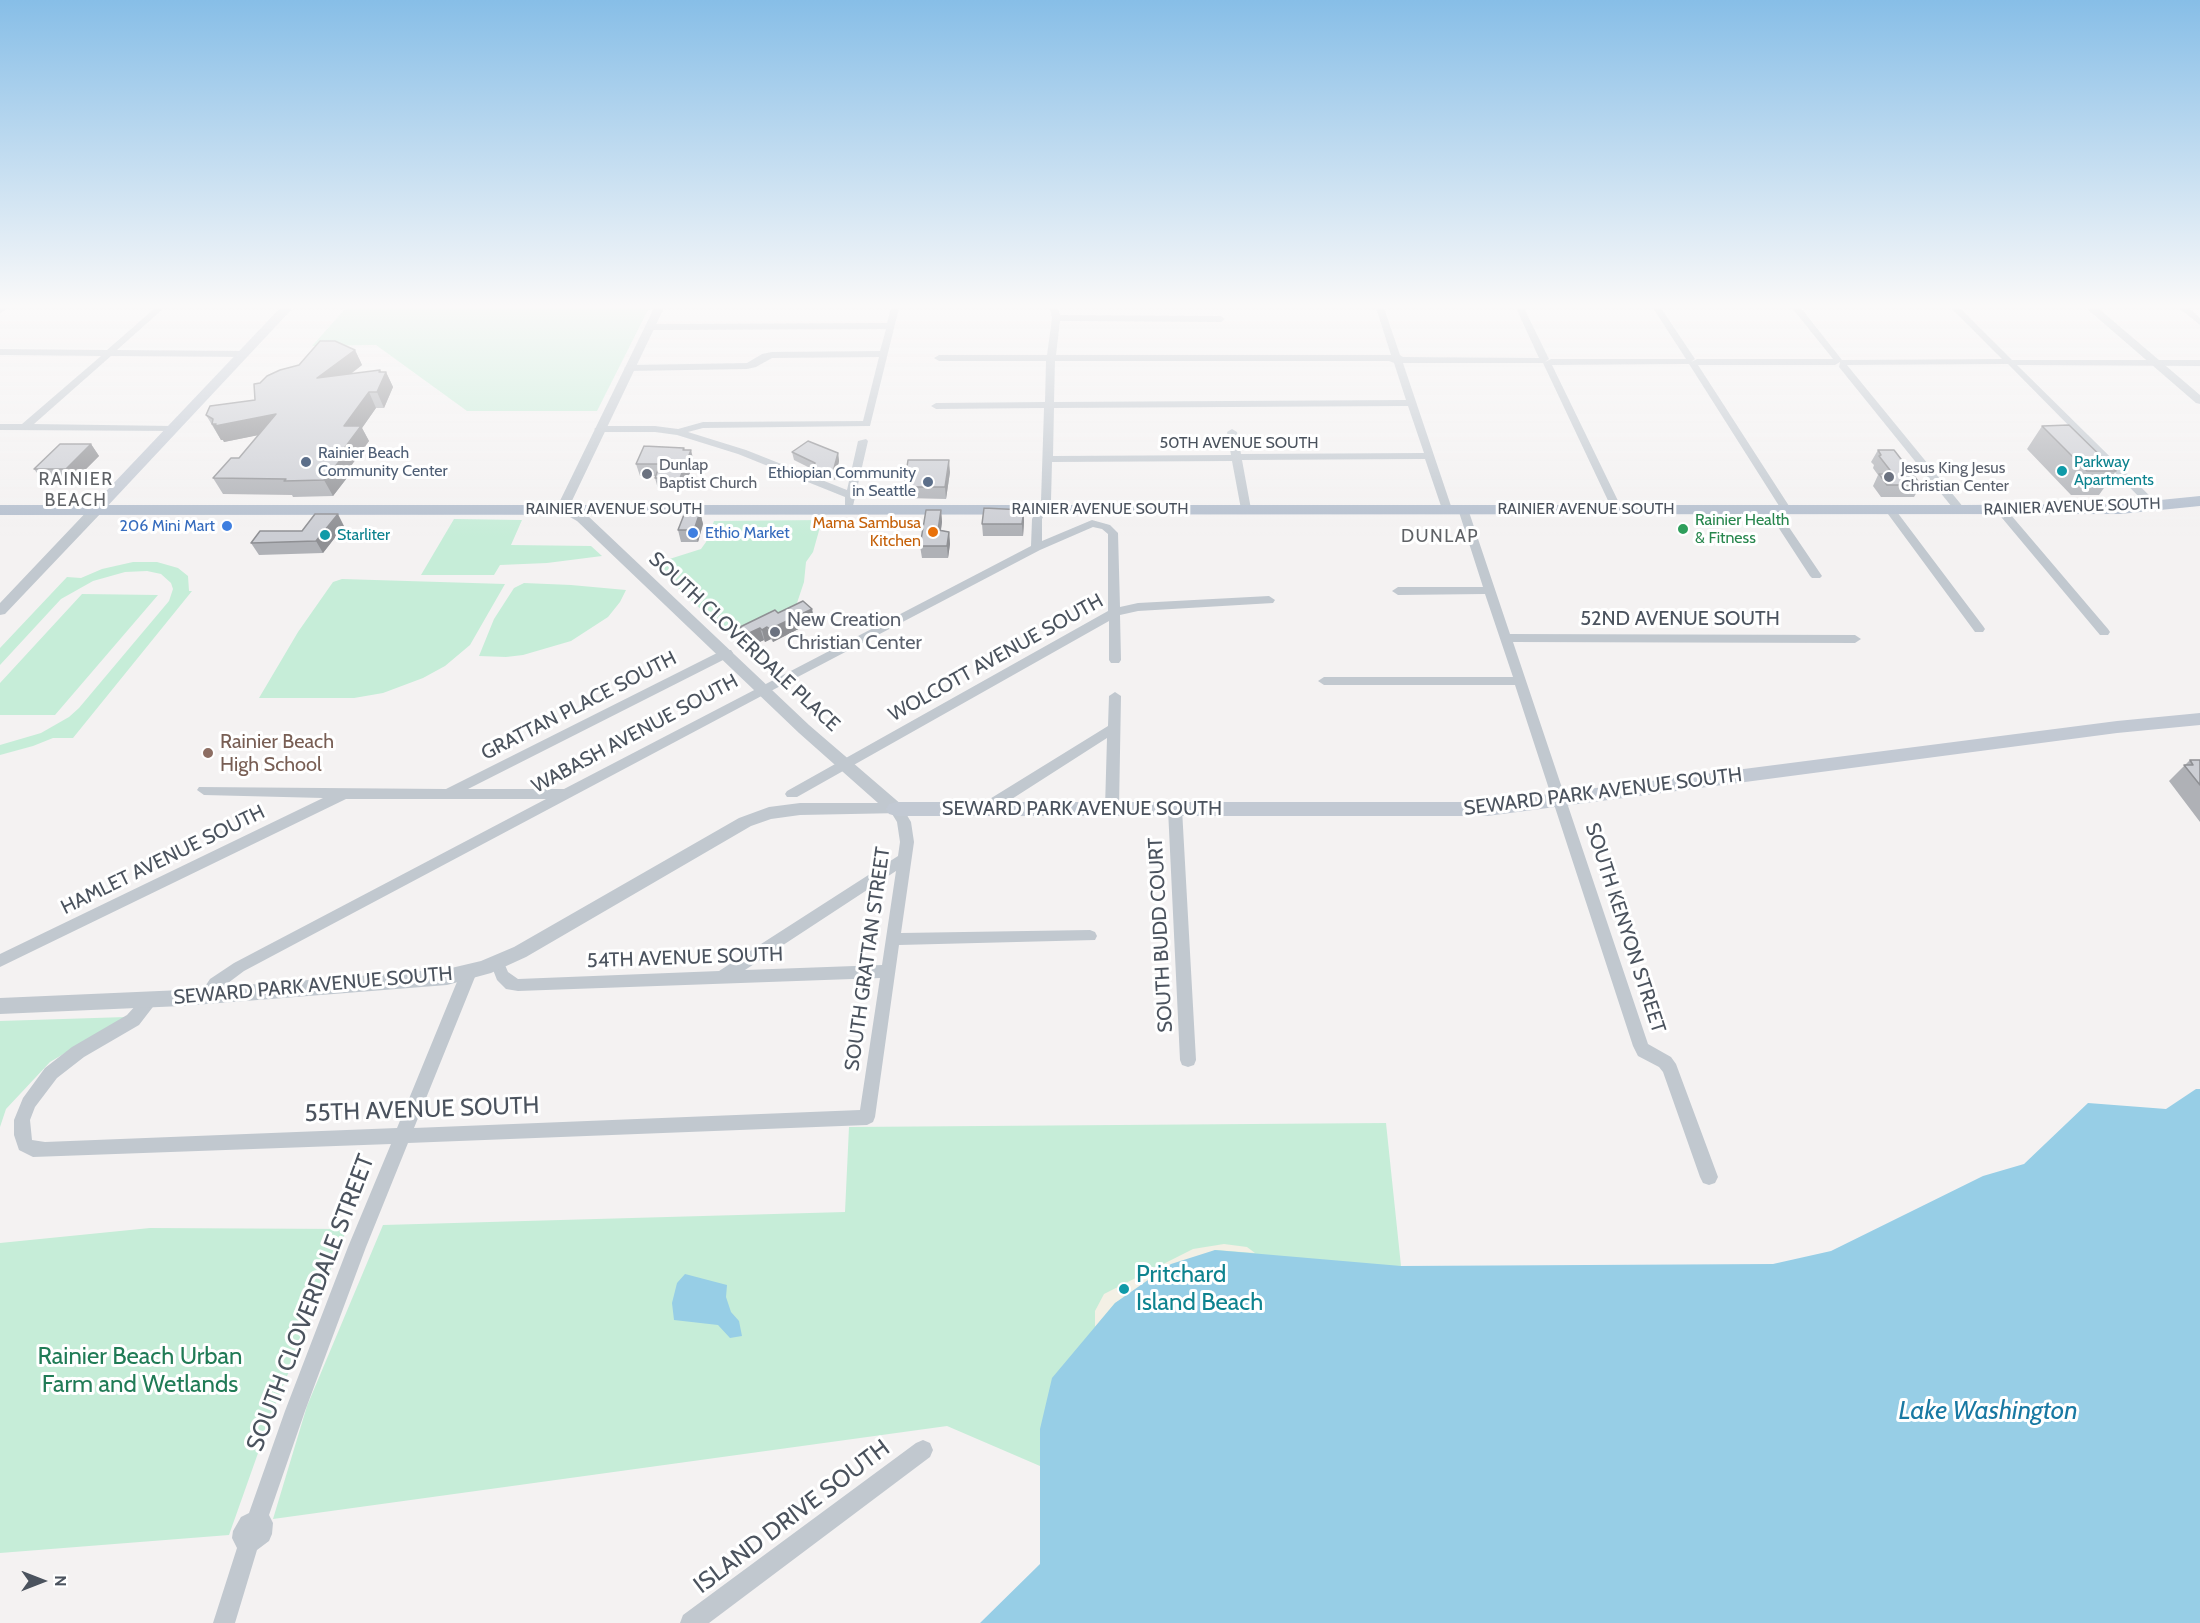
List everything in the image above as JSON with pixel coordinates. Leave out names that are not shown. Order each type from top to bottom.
[{"type":"main road","points":[[98,509],[216,384]]},
{"type":"main road","name":"RAINIER AVENUE SOUTH","points":[[0,510],[562,508],[849,502],[1042,509],[2001,510],[2100,509],[2200,501]]},
{"type":"main road","name":"SEWARD PARK AVENUE SOUTH","points":[[896,809],[1463,810],[1560,801],[2053,735],[2200,719]]},
{"type":"street","points":[[25,427],[75,384]]},
{"type":"street","points":[[562,508],[621,384]]},
{"type":"street","points":[[678,432],[703,425],[867,424],[877,384]]},
{"type":"street","points":[[1036,548],[1037,519],[1046,501],[1050,384]]},
{"type":"street","name":"SOUTH KENYON STREET","points":[[1405,384],[1429,456],[1490,590],[1641,1046],[1644,1051],[1665,1062],[1670,1069],[1709,1177]]},
{"type":"street","points":[[1557,384],[1617,509]]},
{"type":"street","points":[[1705,384],[1816,576]]},
{"type":"street","points":[[1858,384],[1960,510]]},
{"type":"street","points":[[2032,384],[2154,506]]},
{"type":"street","points":[[2180,384],[2200,401]]},
{"type":"street","points":[[936,406],[1411,403]]},
{"type":"street","points":[[0,427],[174,429]]},
{"type":"street","points":[[599,429],[655,429],[678,432],[742,452],[849,502],[863,441]]},
{"type":"street","points":[[1232,432],[1246,509]]},
{"type":"street","name":"50TH AVENUE SOUTH","points":[[1048,459],[1429,456]]},
{"type":"street","name":"SOUTH CLOVERDALE PLACE","points":[[562,508],[582,518],[845,765],[896,809]]},
{"type":"street","points":[[0,610],[98,509]]},
{"type":"street","points":[[1890,510],[1979,629]]},
{"type":"street","points":[[2001,510],[2104,632]]},
{"type":"street","name":"WABASH AVENUE SOUTH","points":[[207,996],[215,984],[240,967],[765,689],[1036,548],[1092,523],[1100,524],[1113,533],[1114,612]]},
{"type":"street","points":[[1398,591],[1490,590]]},
{"type":"street","name":"WOLCOTT AVENUE SOUTH","points":[[792,794],[1114,612],[1138,607],[1269,600]]},
{"type":"street","points":[[1114,612],[1115,660]]},
{"type":"street","name":"52ND AVENUE SOUTH","points":[[1506,638],[1855,639]]},
{"type":"street","name":"GRATTAN PLACE SOUTH","points":[[448,794],[728,653]]},
{"type":"street","points":[[1324,681],[1520,681]]},
{"type":"street","points":[[1112,808],[1115,696]]},
{"type":"street","points":[[985,809],[1115,727]]},
{"type":"street","points":[[204,790],[344,794],[567,794]]},
{"type":"street","name":"HAMLET AVENUE SOUTH","points":[[0,961],[344,794]]},
{"type":"street","name":"SEWARD PARK AVENUE SOUTH","points":[[0,1006],[207,996],[409,981],[469,972],[497,962],[745,822],[769,813],[800,808],[896,809]]},
{"type":"street","name":"SOUTH GRATTAN STREET","points":[[867,1117],[904,860],[906,831],[896,809]]},
{"type":"street","name":"SOUTH BUDD COURT","points":[[1175,809],[1188,1060]]},
{"type":"street","points":[[720,978],[904,860]]},
{"type":"street","points":[[892,939],[1090,936]]},
{"type":"street","name":"54TH AVENUE SOUTH","points":[[497,962],[502,976],[511,984],[518,985],[888,971]]},
{"type":"street","name":"SOUTH CLOVERDALE STREET","points":[[224,1623],[249,1543],[259,1538],[264,1530],[263,1523],[257,1520],[348,1269],[469,972]]},
{"type":"street","name":"55TH AVENUE SOUTH","points":[[151,999],[134,1020],[64,1062],[51,1073],[29,1103],[22,1120],[21,1135],[26,1145],[33,1149],[867,1117]]},
{"type":"street","name":"ISLAND DRIVE SOUTH","points":[[691,1623],[923,1450]]},
{"type":"green space","points":[[429,384],[611,384],[597,411],[467,411]]},
{"type":"green space","points":[[454,519],[522,520],[511,545],[591,546],[602,556],[547,563],[500,565],[494,575],[421,575]]},
{"type":"green space","points":[[822,520],[813,552],[806,562],[804,582],[796,606],[748,632],[730,636],[657,569],[660,562],[701,549],[714,521]]},
{"type":"green space","points":[[133,562],[157,562],[178,568],[188,576],[189,591],[192,591],[73,738],[53,738],[0,755],[0,745],[41,733],[69,717],[79,708],[169,601],[173,589],[171,583],[161,574],[147,571],[125,572],[93,581],[61,599],[0,665],[0,648],[67,577],[81,578],[102,569]]},
{"type":"green space","points":[[342,579],[505,584],[470,645],[445,666],[423,678],[383,693],[354,698],[259,698],[298,632],[333,582]]},
{"type":"green space","points":[[524,583],[626,590],[608,617],[571,641],[523,655],[479,656],[494,619],[514,588]]},
{"type":"green space","points":[[82,594],[158,595],[55,715],[0,715],[0,683]]},
{"type":"green space","points":[[126,1017],[50,1062],[6,1109],[0,1127],[0,1021]]},
{"type":"green space","name":"Pritchard Island Beach","points":[[1386,1123],[1401,1266],[1040,1466],[947,1426],[273,1519],[307,1406],[383,1225],[845,1212],[849,1127]]},
{"type":"green space","name":"Rainier Beach Urban Farm and Wetlands","points":[[150,1228],[347,1229],[274,1408],[229,1535],[0,1553],[0,1243]]},
{"type":"sand","name":"Pritchard Island Beach","points":[[1224,1244],[1247,1247],[1255,1253],[1215,1250],[1115,1303],[1095,1327],[1095,1311],[1104,1294],[1193,1249]]},
{"type":"water","name":"Lake Washington","points":[[2196,1089],[2200,1089],[2200,1623],[980,1623],[1040,1564],[1040,1429],[1052,1378],[1115,1303],[1171,1264],[1215,1250],[1401,1266],[1773,1264],[1831,1251],[1983,1176],[2024,1164],[2088,1103],[2166,1109]]},
{"type":"water","points":[[685,1274],[727,1285],[726,1297],[731,1312],[739,1321],[742,1336],[730,1338],[718,1325],[674,1320],[672,1303],[677,1283]]},
{"type":"building","points":[[254,384],[381,384],[377,392],[369,392],[344,426],[361,426],[337,458],[342,458],[324,480],[213,478],[231,458],[239,458],[276,414],[215,426],[216,424],[212,424],[213,419],[206,415],[210,406],[255,400]]},
{"type":"building","points":[[2069,425],[2116,471],[2087,471],[2042,426]]},
{"type":"building","points":[[808,441],[838,453],[833,472],[814,467],[815,463],[792,452]]},
{"type":"building","points":[[60,444],[91,444],[66,469],[34,469]]},
{"type":"building","points":[[644,446],[691,450],[680,478],[655,478],[660,464],[636,464]]},
{"type":"building","points":[[1878,450],[1894,450],[1921,485],[1887,485],[1879,474],[1893,474],[1879,456],[1881,455]]},
{"type":"building","points":[[908,460],[949,460],[945,487],[904,487]]},
{"type":"building","points":[[984,508],[1024,510],[1022,524],[982,524]]},
{"type":"building","points":[[926,510],[941,510],[938,530],[949,532],[947,546],[920,546]]},
{"type":"building","points":[[685,512],[700,512],[694,530],[678,530]]},
{"type":"building","points":[[315,514],[338,514],[316,541],[251,543],[260,531],[302,531]]},
{"type":"building","points":[[803,601],[812,609],[770,629],[760,628],[747,634],[740,627],[775,610],[778,613]]},
{"type":"building","points":[[2190,760],[2200,760],[2200,785],[2184,765],[2193,765]]},
{"type":"place","name":"Rainier Beach Community Center","points":[[306,462]]},
{"type":"place","name":"Parkway Apartments","points":[[2062,471]]},
{"type":"place","name":"Dunlap Baptist Church","points":[[647,474]]},
{"type":"place","name":"Jesus King Jesus Christian Center","points":[[1889,477]]},
{"type":"place","name":"Ethiopian Community in Seattle","points":[[928,482]]},
{"type":"place","name":"206 Mini Mart","points":[[227,526]]},
{"type":"place","name":"Rainier Health & Fitness","points":[[1683,529]]},
{"type":"place","name":"Mama Sambusa Kitchen","points":[[933,532]]},
{"type":"place","name":"Ethio Market","points":[[693,533]]},
{"type":"place","name":"Starliter","points":[[325,535]]},
{"type":"place","name":"New Creation Christian Center","points":[[775,632]]},
{"type":"place","name":"Rainier Beach High School","points":[[208,753]]},
{"type":"place","name":"Pritchard Island Beach","points":[[1124,1289]]},
{"type":"district","name":"RAINIER BEACH","points":[[76,490]]},
{"type":"district","name":"DUNLAP","points":[[1440,537]]}]
